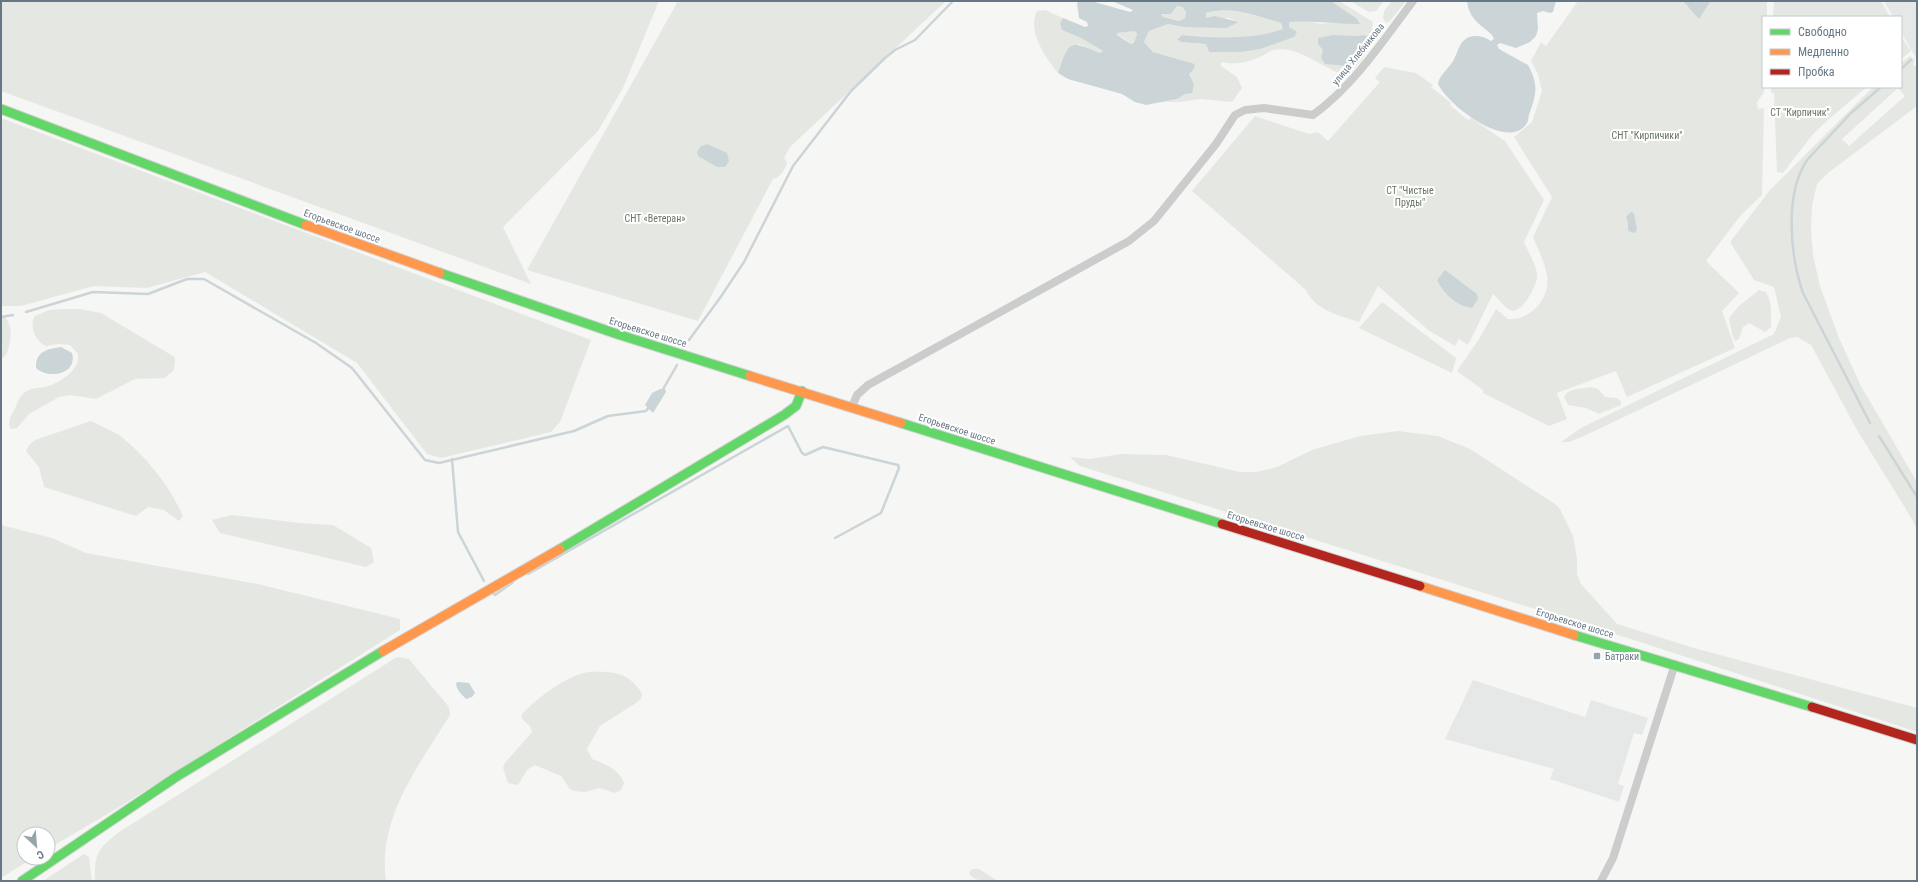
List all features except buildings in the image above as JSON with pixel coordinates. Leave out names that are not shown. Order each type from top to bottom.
[{"type":"main road","name":"Егорьевское шоссе","points":[[1,110],[364,247],[617,334],[1917,740]]},
{"type":"main road","points":[[22,881],[176,777],[357,666],[784,415],[796,406],[802,391]]},
{"type":"street","name":"улица Хлебникова","points":[[852,407],[856,395],[868,385],[1102,257],[1143,231],[1154,222],[1216,144],[1235,116],[1245,110],[1264,108],[1313,115],[1331,102],[1360,71],[1412,1]]},
{"type":"street","points":[[1601,881],[1613,858],[1675,664]]},
{"type":"shaded area","points":[[1079,1],[1091,1],[1130,12],[1133,10],[1112,1],[1331,1],[1356,18],[1360,24],[1307,21],[1289,22],[1289,27],[1297,32],[1294,37],[1260,49],[1241,52],[1209,52],[1206,44],[1181,42],[1177,39],[1182,35],[1207,37],[1246,37],[1271,33],[1283,29],[1281,23],[1244,12],[1225,10],[1206,13],[1206,18],[1215,16],[1239,22],[1226,28],[1184,27],[1168,24],[1149,31],[1144,42],[1153,52],[1195,64],[1194,69],[1189,74],[1194,84],[1192,93],[1185,94],[1177,99],[1146,105],[1135,102],[1122,94],[1068,79],[1058,73],[1065,55],[1071,46],[1081,46],[1100,53],[1103,51],[1081,38],[1062,30],[1060,23],[1063,18],[1085,27],[1088,26],[1087,22],[1079,18],[1077,3]],"holes":[[[1177,6],[1182,7],[1186,12],[1185,18],[1179,21],[1163,17],[1161,14],[1171,14]],[[1135,31],[1137,34],[1134,43],[1131,44],[1117,35],[1117,33]]]},
{"type":"shaded area","points":[[1467,1],[1556,1],[1553,12],[1550,13],[1543,11],[1537,13],[1538,29],[1536,36],[1530,42],[1516,48],[1500,43],[1497,45],[1499,49],[1528,65],[1534,78],[1535,93],[1528,122],[1518,131],[1506,132],[1493,129],[1479,122],[1453,103],[1438,84],[1440,78],[1453,62],[1464,40],[1475,36],[1484,37],[1491,41],[1494,39],[1492,35],[1473,17]]},
{"type":"shaded area","points":[[1683,1],[1710,1],[1710,2],[1699,19]]},
{"type":"shaded area","points":[[1884,1],[1917,1],[1917,60],[1902,34],[1902,16],[1892,16]]},
{"type":"shaded area","points":[[1333,35],[1367,36],[1356,61],[1348,66],[1325,64],[1321,58],[1323,50],[1318,44],[1318,38]]},
{"type":"shaded area","points":[[707,144],[727,153],[729,161],[725,167],[717,167],[698,156],[697,152],[700,147]]},
{"type":"shaded area","points":[[1631,212],[1634,213],[1637,230],[1635,233],[1628,231],[1626,217]]},
{"type":"shaded area","points":[[1445,270],[1477,294],[1478,299],[1472,308],[1456,302],[1443,290],[1437,280]]},
{"type":"shaded area","points":[[61,347],[72,353],[73,360],[71,366],[67,370],[61,373],[48,374],[36,368],[36,362],[40,354],[47,350]]},
{"type":"shaded area","points":[[660,389],[665,389],[666,392],[653,413],[645,405],[652,393]]},
{"type":"shaded area","points":[[1473,680],[1585,717],[1591,700],[1648,718],[1642,735],[1634,733],[1618,784],[1624,786],[1619,802],[1550,779],[1554,769],[1445,739]]},
{"type":"shaded area","points":[[456,683],[469,683],[475,693],[472,697],[466,699],[462,695],[457,687]]},
{"type":"green space","points":[[1,1],[659,1],[623,88],[598,131],[503,227],[531,284],[1,91]]},
{"type":"green space","name":"СНТ «Ветеран»","points":[[678,1],[946,1],[790,147],[784,158],[787,162],[784,170],[778,177],[773,179],[698,321],[527,270]]},
{"type":"green space","points":[[1331,1],[1339,1],[1373,22],[1366,52],[1359,63],[1353,68],[1340,73],[1291,50],[1274,50],[1250,61],[1236,63],[1221,62],[1221,66],[1237,77],[1242,88],[1232,102],[1200,99],[1180,102],[1164,102],[1177,99],[1194,84],[1189,74],[1195,64],[1153,52],[1144,42],[1149,31],[1168,24],[1184,27],[1239,22],[1229,18],[1206,18],[1206,13],[1225,10],[1244,12],[1281,23],[1283,29],[1271,33],[1246,37],[1207,37],[1182,35],[1177,38],[1181,42],[1206,44],[1209,52],[1241,52],[1294,37],[1289,27],[1289,22],[1306,21],[1322,24],[1356,18]]},
{"type":"green space","points":[[1350,1],[1384,1],[1376,11],[1369,12]]},
{"type":"green space","points":[[1392,1],[1406,1],[1390,21],[1386,23],[1383,18],[1384,11]]},
{"type":"green space","name":"СНТ \"Кирпичики\"","points":[[1578,1],[1767,1],[1767,16],[1762,16],[1762,88],[1765,88],[1763,94],[1757,102],[1758,109],[1764,108],[1762,195],[1741,215],[1706,261],[1739,293],[1722,311],[1735,348],[1627,397],[1616,371],[1557,393],[1567,419],[1549,426],[1483,393],[1483,390],[1457,371],[1479,339],[1496,309],[1508,319],[1516,319],[1531,312],[1542,300],[1546,292],[1546,271],[1533,237],[1552,197],[1514,137],[1532,122],[1542,91],[1538,74],[1531,61],[1541,42],[1546,46]]},
{"type":"green space","points":[[1774,1],[1881,1],[1889,16],[1773,16]]},
{"type":"green space","points":[[1177,6],[1182,7],[1186,12],[1185,18],[1179,21],[1163,17],[1161,14],[1171,14]]},
{"type":"green space","points":[[1045,10],[1063,18],[1060,23],[1062,30],[1081,38],[1103,51],[1100,53],[1079,44],[1062,62],[1058,73],[1043,52],[1034,27],[1034,19],[1037,11]]},
{"type":"green space","points":[[1135,31],[1137,34],[1134,43],[1131,44],[1117,35],[1117,33]]},
{"type":"green space","points":[[1902,38],[1911,51],[1902,58]]},
{"type":"green space","points":[[1910,56],[1915,60],[1913,65],[1917,67],[1917,106],[1828,173],[1817,184],[1812,206],[1811,230],[1813,255],[1820,286],[1839,338],[1861,386],[1917,482],[1917,530],[1912,519],[1857,430],[1811,345],[1797,337],[1790,338],[1584,436],[1569,442],[1561,442],[1581,428],[1774,334],[1781,317],[1774,287],[1754,280],[1730,242],[1770,190],[1872,88],[1898,88],[1902,88],[1902,62]],"holes":[[[1898,88],[1905,96],[1849,146],[1842,139]]]},
{"type":"green space","name":"СТ \"Чистые Пруды\"","points":[[1384,67],[1416,73],[1433,85],[1431,87],[1451,103],[1450,105],[1468,120],[1471,118],[1505,141],[1544,200],[1524,242],[1537,273],[1533,290],[1521,307],[1512,311],[1504,306],[1493,294],[1468,345],[1459,339],[1455,346],[1428,330],[1378,286],[1359,322],[1336,315],[1315,303],[1306,290],[1192,191],[1255,116],[1309,134],[1318,132],[1328,141],[1380,82],[1375,78]]},
{"type":"green space","name":"СТ \"Кирпичик\"","points":[[1771,88],[1866,88],[1813,134],[1783,173],[1777,172],[1774,93],[1771,93]]},
{"type":"green space","points":[[1,118],[591,340],[560,422],[551,432],[441,458],[427,454],[357,363],[205,272],[147,288],[94,286],[21,306],[1,306]]},
{"type":"green space","points":[[1759,290],[1766,292],[1769,298],[1771,308],[1771,327],[1765,332],[1749,323],[1743,327],[1739,339],[1735,341],[1729,318],[1739,306]]},
{"type":"green space","points":[[1382,302],[1456,358],[1452,373],[1359,328]]},
{"type":"green space","points":[[80,309],[101,313],[173,356],[175,358],[174,370],[165,378],[135,379],[96,399],[71,395],[59,397],[29,414],[17,428],[11,429],[9,424],[10,418],[22,395],[31,389],[48,386],[55,383],[70,373],[77,364],[78,354],[70,345],[58,344],[46,346],[39,341],[34,333],[33,320],[35,316],[49,310]]},
{"type":"green space","points":[[1,314],[8,322],[11,333],[6,355],[1,359]]},
{"type":"green space","points":[[1590,387],[1598,389],[1605,397],[1617,398],[1621,402],[1621,405],[1599,414],[1586,408],[1568,405],[1564,397],[1568,392],[1575,389]]},
{"type":"green space","points":[[91,421],[119,435],[138,452],[156,472],[171,493],[183,516],[179,521],[164,510],[148,507],[136,516],[44,487],[39,467],[26,451],[29,445],[35,440]]},
{"type":"green space","points":[[1398,431],[1438,436],[1470,449],[1555,504],[1560,509],[1573,536],[1577,558],[1577,574],[1581,584],[1617,624],[1694,648],[1917,708],[1917,732],[1640,642],[1080,466],[1070,457],[1090,459],[1121,454],[1166,455],[1240,472],[1256,472],[1277,467],[1312,450],[1360,436]]},
{"type":"green space","points":[[232,515],[300,523],[333,525],[371,548],[374,562],[366,567],[220,533],[212,520]]},
{"type":"green space","points":[[1,525],[52,538],[86,553],[258,584],[400,619],[400,630],[121,806],[56,844],[56,826],[16,826],[16,866],[20,866],[1,878]]},
{"type":"green space","points":[[397,657],[409,659],[449,707],[450,715],[414,773],[394,814],[388,836],[385,858],[386,881],[95,881],[95,864],[99,852],[106,843],[119,832]]},
{"type":"green space","points":[[588,672],[612,672],[625,676],[631,680],[642,693],[641,699],[636,703],[600,726],[587,749],[592,759],[606,765],[619,774],[624,783],[621,790],[615,793],[600,788],[585,792],[574,791],[570,789],[561,776],[535,765],[527,770],[518,785],[508,783],[503,768],[505,763],[532,732],[530,726],[522,719],[522,714],[552,688],[570,678]]},
{"type":"green space","points":[[84,854],[89,857],[92,881],[43,881]]},
{"type":"green space","points":[[972,869],[979,869],[998,881],[974,878],[969,873]]},
{"type":"waterway","points":[[689,340],[744,262],[793,166],[851,91],[895,50],[915,40],[953,1]]},
{"type":"waterway","points":[[1902,68],[1911,60]]},
{"type":"waterway","points":[[1870,423],[1803,293],[1798,278],[1795,261],[1792,206],[1800,173],[1808,159],[1851,113],[1880,88]]},
{"type":"waterway","points":[[26,312],[93,292],[148,294],[187,279],[204,279],[316,343],[352,368],[425,460],[439,463],[574,431],[608,416],[646,411],[649,407]]},
{"type":"waterway","points":[[1,317],[13,315]]},
{"type":"waterway","points":[[662,391],[677,365]]},
{"type":"waterway","points":[[528,574],[788,426],[802,453],[805,455],[823,447],[898,465],[899,468],[881,513],[835,538]]},
{"type":"waterway","points":[[1879,436],[1917,497]]},
{"type":"waterway","points":[[452,459],[458,532],[484,581]]},
{"type":"waterway","points":[[493,593],[495,595],[513,582]]},
{"type":"traffic: fast","points":[[1,109],[306,225]]},
{"type":"traffic: fast","points":[[440,273],[617,334],[750,376]]},
{"type":"traffic: fast","points":[[560,549],[784,415],[796,406],[802,391]]},
{"type":"traffic: fast","points":[[901,423],[1222,524]]},
{"type":"traffic: fast","points":[[1574,635],[1812,707]]},
{"type":"traffic: fast","points":[[22,881],[176,777],[383,651]]},
{"type":"traffic: slow","points":[[306,225],[440,273]]},
{"type":"traffic: slow","points":[[750,376],[901,423]]},
{"type":"traffic: slow","points":[[383,651],[560,549]]},
{"type":"traffic: slow","points":[[1420,586],[1574,635]]},
{"type":"traffic: jam","points":[[1222,524],[1420,586]]},
{"type":"traffic: jam","points":[[1812,707],[1917,740]]},
{"type":"place","name":"Батраки","points":[[1597,656]]}]
